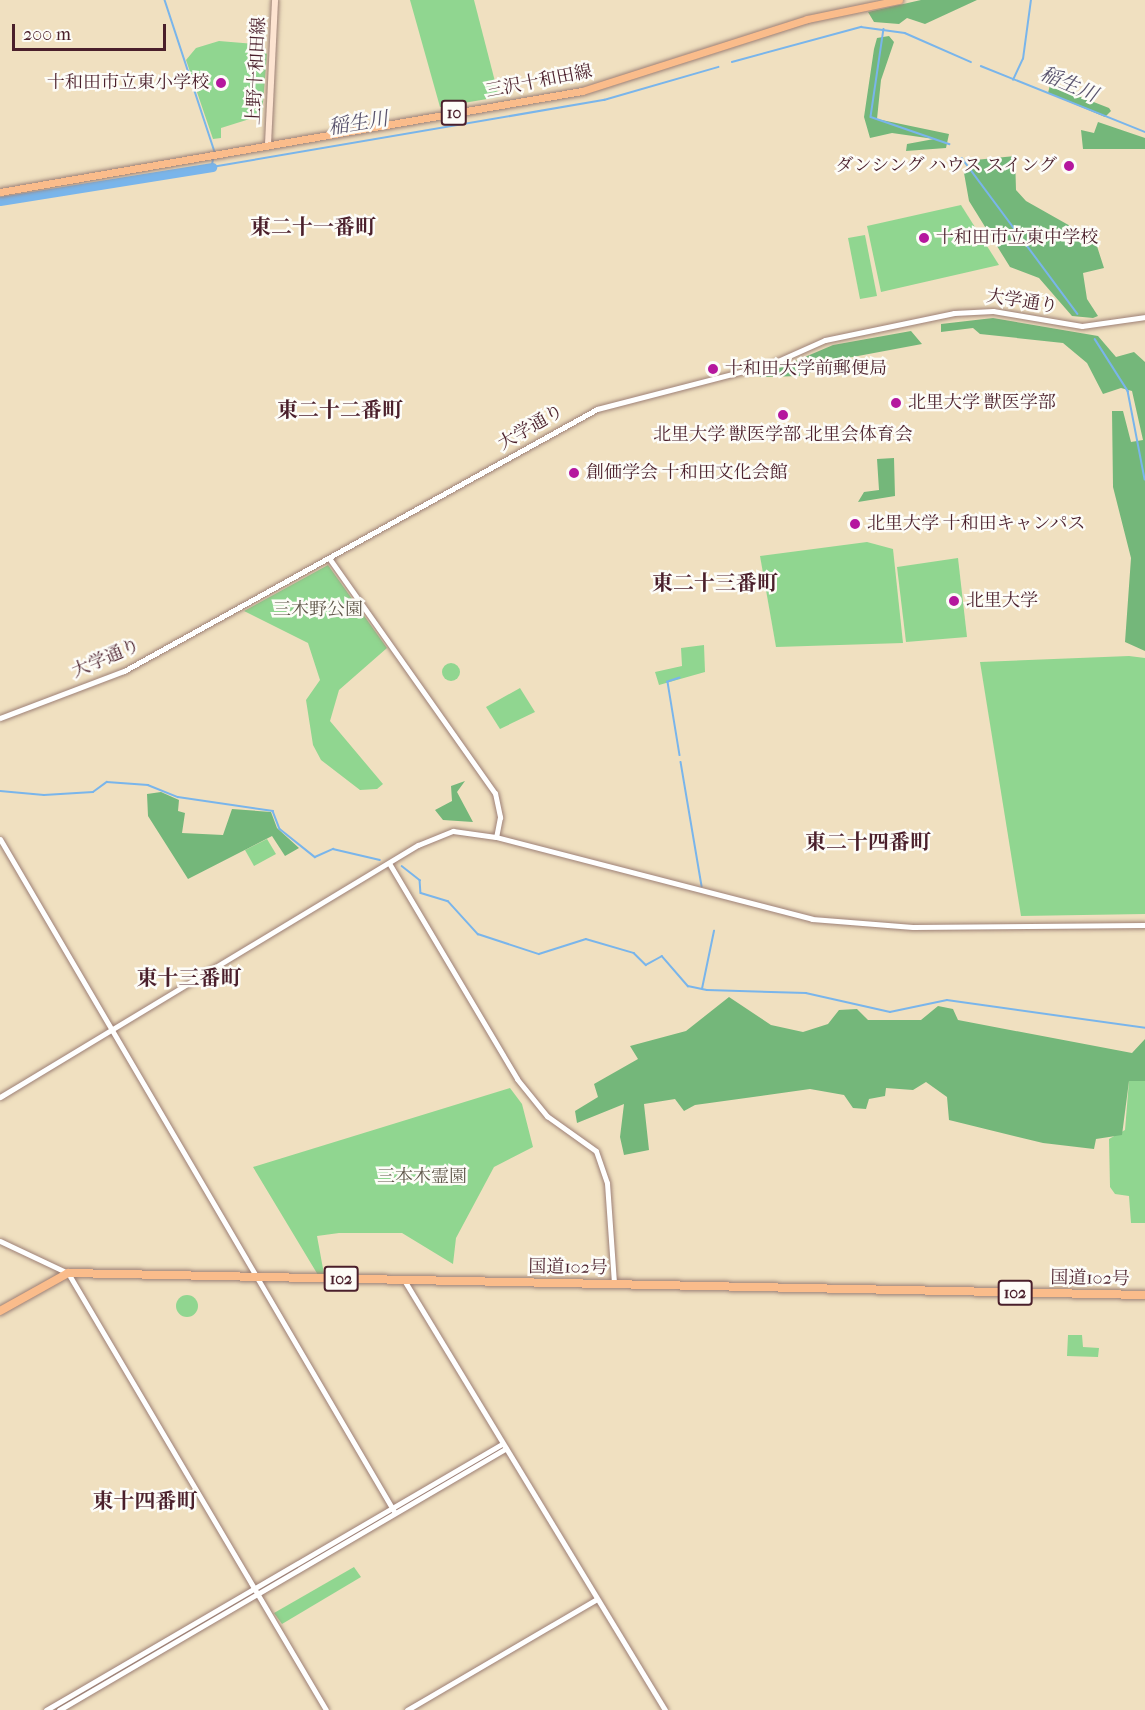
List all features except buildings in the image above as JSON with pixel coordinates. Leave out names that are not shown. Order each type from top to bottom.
[{"type":"highway","name":"国道102号","points":[[68,1273],[259,1279],[1145,1295]]},
{"type":"highway","points":[[0,1311],[68,1273]]},
{"type":"main road","name":"上野十和田線","points":[[268,144],[275,0]]},
{"type":"main road","name":"三沢十和田線","points":[[0,192],[582,91],[807,19],[899,0]]},
{"type":"street","name":"大学通り","points":[[0,718],[124,671],[597,409],[771,364],[825,340],[973,310],[1075,326],[1121,322],[1145,317]]},
{"type":"street","points":[[329,558],[495,793],[500,817],[496,837]]},
{"type":"street","points":[[0,1097],[388,863],[453,831],[496,837],[812,919],[913,927],[1145,925]]},
{"type":"street","points":[[0,839],[393,1510]]},
{"type":"street","points":[[388,863],[517,1079],[547,1116],[596,1151],[607,1183],[614,1284]]},
{"type":"street","points":[[0,1240],[68,1273],[326,1710]]},
{"type":"street","points":[[404,1280],[665,1710]]},
{"type":"street","points":[[46,1710],[504,1446]]},
{"type":"street","points":[[59,1710],[255,1591]]},
{"type":"street","points":[[407,1710],[597,1599]]},
{"type":"green space","points":[[410,0],[474,0],[499,97],[440,107]]},
{"type":"green space","points":[[921,0],[977,0],[925,24],[907,18],[899,24],[874,22],[868,12]]},
{"type":"green space","points":[[889,36],[894,42],[881,80],[877,119],[949,134],[946,148],[906,151],[907,144],[934,139],[892,133],[870,138],[864,117],[874,49],[877,38]]},
{"type":"green space","points":[[219,41],[255,44],[267,54],[262,115],[221,128],[221,138],[213,139],[186,60],[196,48]]},
{"type":"green space","points":[[1050,85],[1109,108],[1111,111],[1105,117],[1048,93]]},
{"type":"green space","points":[[1098,122],[1145,138],[1145,149],[1083,149],[1081,130],[1094,133]]},
{"type":"green space","points":[[1015,156],[1016,190],[1026,201],[1095,240],[1104,268],[1083,273],[1087,299],[1098,316],[1093,318],[1072,316],[1039,278],[1010,267],[969,201],[964,173],[975,160]]},
{"type":"green space","points":[[961,205],[999,265],[881,292],[867,226]]},
{"type":"green space","points":[[865,235],[877,296],[860,299],[848,238]]},
{"type":"green space","points":[[993,318],[1098,336],[1116,357],[1134,352],[1145,362],[1145,651],[1125,642],[1131,558],[1113,487],[1112,411],[1123,411],[1131,442],[1143,440],[1132,391],[1121,388],[1103,394],[1087,363],[1063,343],[980,334],[973,328],[941,332],[941,324]]},
{"type":"green space","points":[[911,331],[922,344],[842,359],[802,376],[758,377],[833,345]]},
{"type":"green space","points":[[894,458],[895,496],[858,502],[864,492],[879,490],[877,459]]},
{"type":"green space","points":[[867,542],[893,549],[903,643],[776,647],[760,556]]},
{"type":"green space","points":[[958,558],[967,637],[906,642],[897,567]]},
{"type":"green space","name":"三木野公園","points":[[328,565],[387,648],[339,690],[330,721],[383,784],[377,789],[360,790],[321,760],[313,745],[306,700],[320,680],[308,643],[244,611]]},
{"type":"green space","points":[[704,645],[705,672],[659,685],[655,672],[682,666],[681,648]]},
{"type":"green space","points":[[1129,656],[1145,658],[1145,914],[1021,916],[980,662]]},
{"type":"green space","points":[[451,663],[457,666],[460,672],[457,678],[451,681],[445,678],[442,672],[445,666]]},
{"type":"green space","points":[[520,688],[535,712],[500,729],[486,707]]},
{"type":"green space","points":[[465,781],[457,792],[473,822],[443,820],[435,810],[452,801],[451,786]]},
{"type":"green space","points":[[161,792],[179,800],[178,811],[185,813],[182,833],[223,835],[232,809],[271,812],[277,828],[299,848],[285,856],[272,836],[188,879],[148,816],[147,794]]},
{"type":"green space","points":[[267,839],[276,854],[254,866],[245,850]]},
{"type":"green space","points":[[729,997],[771,1025],[803,1032],[828,1024],[839,1010],[857,1009],[868,1020],[921,1020],[938,1006],[953,1009],[958,1020],[1132,1053],[1145,1039],[1145,1081],[1129,1081],[1122,1135],[1096,1139],[1094,1149],[1043,1143],[949,1120],[947,1097],[926,1082],[913,1090],[886,1088],[885,1096],[869,1099],[866,1109],[853,1108],[844,1095],[810,1089],[695,1105],[684,1111],[675,1099],[644,1104],[649,1150],[624,1155],[620,1137],[624,1104],[577,1123],[575,1111],[598,1097],[594,1084],[638,1059],[630,1046],[686,1031]]},
{"type":"green space","points":[[1129,1081],[1145,1081],[1145,1223],[1131,1223],[1129,1196],[1115,1194],[1110,1187],[1109,1139],[1125,1130]]},
{"type":"green space","name":"三本木霊園","points":[[510,1088],[522,1104],[533,1147],[494,1167],[456,1238],[453,1264],[402,1233],[339,1233],[317,1236],[324,1274],[318,1275],[253,1167]]},
{"type":"green space","points":[[187,1295],[195,1298],[198,1306],[195,1314],[187,1317],[179,1314],[176,1306],[179,1298]]},
{"type":"green space","points":[[1068,1335],[1082,1335],[1083,1347],[1099,1348],[1098,1357],[1067,1356]]},
{"type":"green space","points":[[354,1567],[361,1577],[282,1624],[274,1613]]},
{"type":"waterway","points":[[165,0],[215,152]]},
{"type":"waterway","points":[[1013,80],[1023,59],[1031,0]]},
{"type":"waterway","name":"稲生川","points":[[732,62],[861,27],[905,33],[971,62]]},
{"type":"waterway","points":[[884,29],[871,117],[949,144]]},
{"type":"waterway","name":"稲生川","points":[[981,66],[1145,132]]},
{"type":"waterway","name":"稲生川","points":[[214,157],[212,167],[604,100],[718,67]]},
{"type":"waterway","points":[[962,158],[1078,314]]},
{"type":"waterway","name":"稲生川","points":[[0,201],[212,167]]},
{"type":"waterway","points":[[1095,339],[1128,391],[1145,479]]},
{"type":"waterway","points":[[680,678],[668,682],[680,755]]},
{"type":"waterway","points":[[681,762],[702,886]]},
{"type":"waterway","points":[[0,791],[44,795],[93,792],[107,782],[148,785],[178,797],[273,811],[280,829],[315,857],[333,849],[380,860]]},
{"type":"waterway","points":[[402,866],[420,880],[421,893],[448,901],[478,934],[539,954],[586,939],[634,953],[646,965],[662,956],[688,986],[707,990],[806,993],[890,1012],[947,1000],[1145,1028]]},
{"type":"waterway","points":[[702,989],[714,931]]},
{"type":"place","name":"十和田市立東小学校","points":[[221,83]]},
{"type":"place","name":"ダンシング ハウス スイング","points":[[1069,166]]},
{"type":"place","name":"十和田市立東中学校","points":[[924,238]]},
{"type":"place","name":"十和田大学前郵便局","points":[[713,369]]},
{"type":"place","name":"北里大学 獣医学部","points":[[896,403]]},
{"type":"place","name":"北里大学 獣医学部 北里会体育会","points":[[783,415]]},
{"type":"place","name":"創価学会 十和田文化会館","points":[[574,473]]},
{"type":"place","name":"北里大学 十和田キャンパス","points":[[855,524]]},
{"type":"place","name":"北里大学","points":[[954,601]]},
{"type":"district","name":"東二十一番町","points":[[313,227]]},
{"type":"district","name":"東二十二番町","points":[[340,410]]},
{"type":"district","name":"東二十三番町","points":[[715,583]]},
{"type":"district","name":"東二十四番町","points":[[868,842]]},
{"type":"district","name":"東十三番町","points":[[189,978]]},
{"type":"district","name":"東十四番町","points":[[145,1501]]}]
